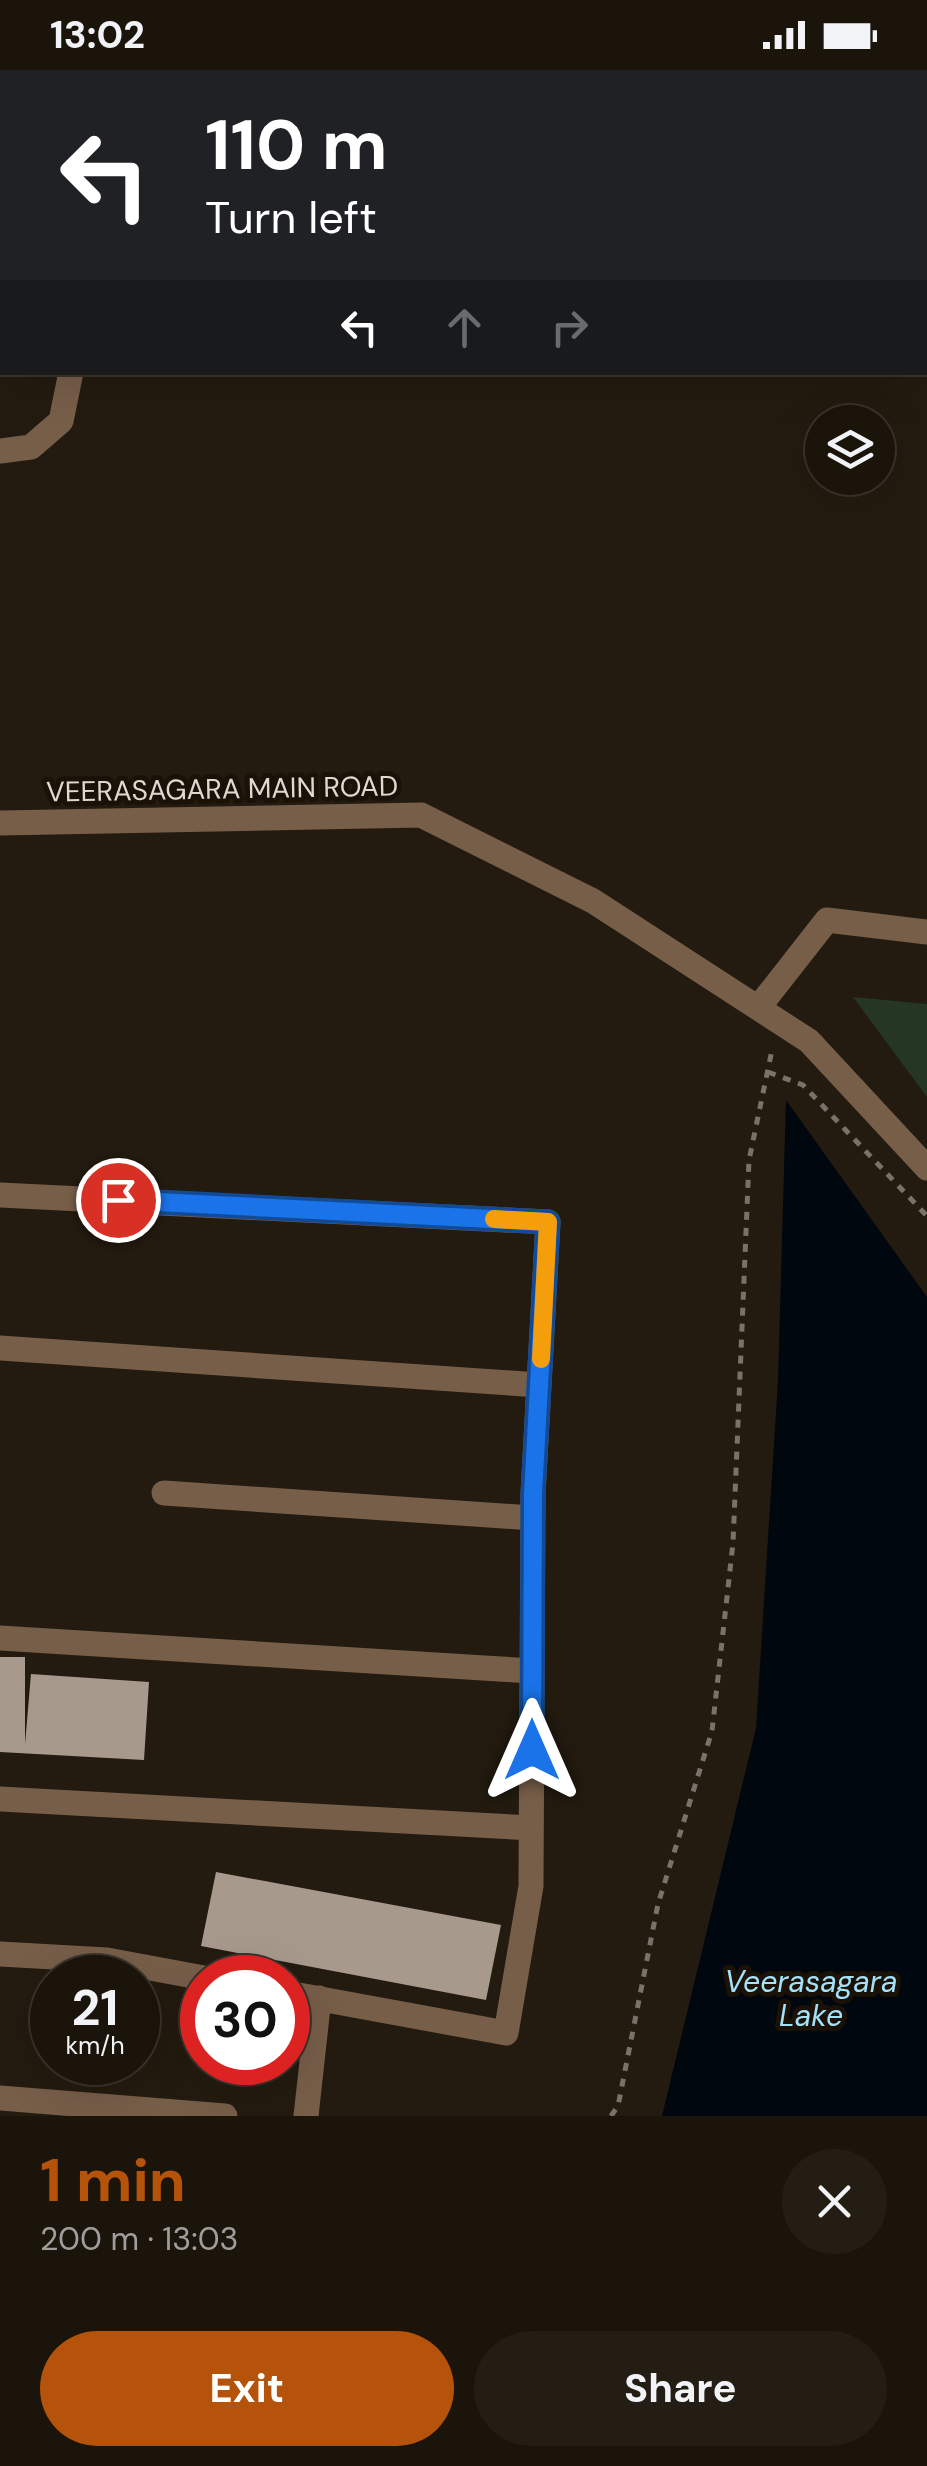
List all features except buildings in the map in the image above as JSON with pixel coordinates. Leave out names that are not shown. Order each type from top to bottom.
[{"type":"street","points":[[0,451],[31,447],[61,421],[70,375]]},
{"type":"street","name":"VEERASAGARA MAIN ROAD","points":[[0,824],[421,814],[594,901],[809,1042],[927,1168]]},
{"type":"street","points":[[765,1013],[827,920],[927,932]]},
{"type":"street","points":[[0,1194],[548,1222],[533,1518],[531,1886],[506,2032],[310,1997]]},
{"type":"street","points":[[0,1348],[539,1385]]},
{"type":"street","points":[[164,1493],[533,1518]]},
{"type":"street","points":[[0,1638],[532,1672]]},
{"type":"street","points":[[0,1799],[532,1828]]},
{"type":"street","points":[[0,1954],[107,1960],[180,1974]]},
{"type":"street","points":[[306,2116],[319,1998]]},
{"type":"street","points":[[0,2098],[225,2116]]},
{"type":"path","points":[[611,2116],[618,2106],[658,1904],[712,1732],[733,1543],[750,1160],[768,1072],[765,1013]]},
{"type":"path","points":[[768,1072],[803,1085],[927,1216]]},
{"type":"green space","points":[[853,997],[927,1004],[927,1097]]},
{"type":"water","name":"Veerasagara Lake","points":[[786,1100],[927,1297],[927,2116],[662,2116],[756,1728],[778,1380]]},
{"type":"slow traffic","points":[[494,1219],[548,1222],[541,1359]]},
{"type":"route","points":[[118,1200],[548,1222],[533,1494],[532,1750]]}]
